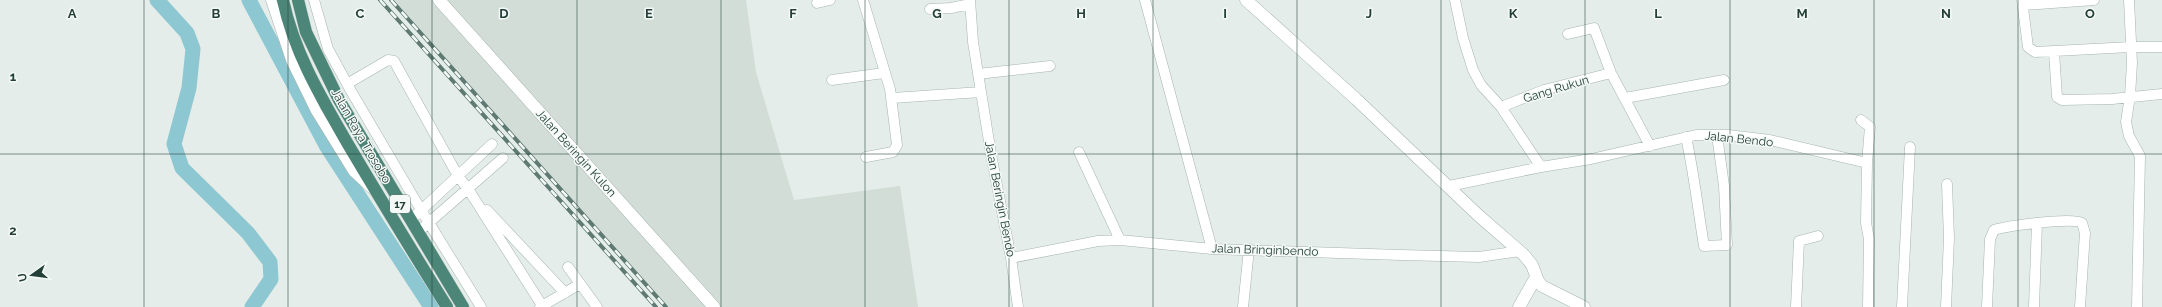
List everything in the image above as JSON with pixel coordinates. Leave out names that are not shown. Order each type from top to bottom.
[{"type":"highway","name":"Jalan Raya Trosobo","points":[[283,0],[300,55],[327,108],[376,192],[447,307]]},
{"type":"highway","name":"Jalan Raya Trosobo","points":[[298,0],[306,32],[339,100],[417,233],[463,307]]},
{"type":"street","points":[[271,0],[290,60],[316,111],[353,171],[376,192]]},
{"type":"street","points":[[314,0],[328,49],[347,84],[421,210],[430,222],[481,307]]},
{"type":"street","name":"Jalan Beringin Kulon","points":[[439,0],[714,307]]},
{"type":"street","points":[[817,3],[830,0]]},
{"type":"street","points":[[863,0],[892,98],[897,145],[896,150],[893,152],[866,158]]},
{"type":"street","points":[[1145,0],[1212,249]]},
{"type":"street","points":[[1455,0],[1463,38],[1473,70],[1481,85],[1501,108],[1541,167]]},
{"type":"street","points":[[2094,0],[2022,3],[2030,50],[2035,52],[2054,52],[2131,46],[2162,47]]},
{"type":"street","points":[[2129,0],[2131,46],[2130,96],[2126,116],[2126,129],[2140,156],[2137,307]]},
{"type":"street","points":[[1252,1],[1478,215],[1520,251],[1532,265],[1536,277],[1542,286],[1584,307]]},
{"type":"street","points":[[930,9],[951,8],[970,2]]},
{"type":"street","name":"Jalan Beringin Bendo","points":[[970,2],[978,74],[991,154],[1011,258],[1018,307]]},
{"type":"street","points":[[1568,34],[1594,28],[1611,73],[1650,146]]},
{"type":"street","points":[[2054,52],[2058,98],[2066,100],[2162,94]]},
{"type":"street","points":[[347,84],[388,60],[394,61],[458,176],[469,190],[565,293]]},
{"type":"street","points":[[978,74],[1050,66]]},
{"type":"street","points":[[832,80],[884,73]]},
{"type":"street","name":"Gang Rukun","points":[[1501,108],[1544,90],[1611,73]]},
{"type":"street","points":[[1625,98],[1724,80]]},
{"type":"street","points":[[892,98],[981,92]]},
{"type":"street","points":[[1861,120],[1870,127],[1867,163],[1866,223],[1870,239],[1868,307]]},
{"type":"street","points":[[1686,136],[1692,160],[1694,190],[1704,246],[1727,245],[1724,186],[1717,135]]},
{"type":"street","name":"Jalan Bendo","points":[[1448,186],[1541,167],[1591,159],[1650,146],[1686,136],[1717,135],[1770,140],[1867,163]]},
{"type":"street","points":[[410,221],[492,144]]},
{"type":"street","points":[[1902,307],[1910,146]]},
{"type":"street","points":[[1079,152],[1120,240]]},
{"type":"street","points":[[417,233],[469,190],[503,158]]},
{"type":"street","points":[[1946,307],[1949,238],[1947,184]]},
{"type":"street","points":[[469,190],[541,307],[580,284]]},
{"type":"street","points":[[1987,307],[1990,239],[1992,234],[1998,229],[2037,223],[2076,220],[2084,226],[2080,307]]},
{"type":"street","points":[[2034,307],[2037,223]]},
{"type":"street","points":[[1796,307],[1799,241],[1818,236]]},
{"type":"street","name":"Jalan Bringinbendo","points":[[1011,258],[1098,241],[1120,240],[1212,249],[1480,257],[1520,251]]},
{"type":"street","points":[[1243,307],[1249,249]]},
{"type":"street","points":[[568,267],[597,307]]},
{"type":"street","points":[[1519,307],[1536,277]]},
{"type":"shaded area","points":[[391,0],[746,0],[756,72],[794,200],[900,186],[918,307],[668,307]]},
{"type":"waterway","points":[[157,0],[187,33],[193,49],[189,88],[174,144],[182,168],[248,233],[270,262],[271,279],[252,307]]},
{"type":"waterway","points":[[249,0],[327,147],[431,307]]},
{"type":"railway","points":[[380,0],[656,307]]},
{"type":"railway","points":[[391,0],[666,307]]}]
